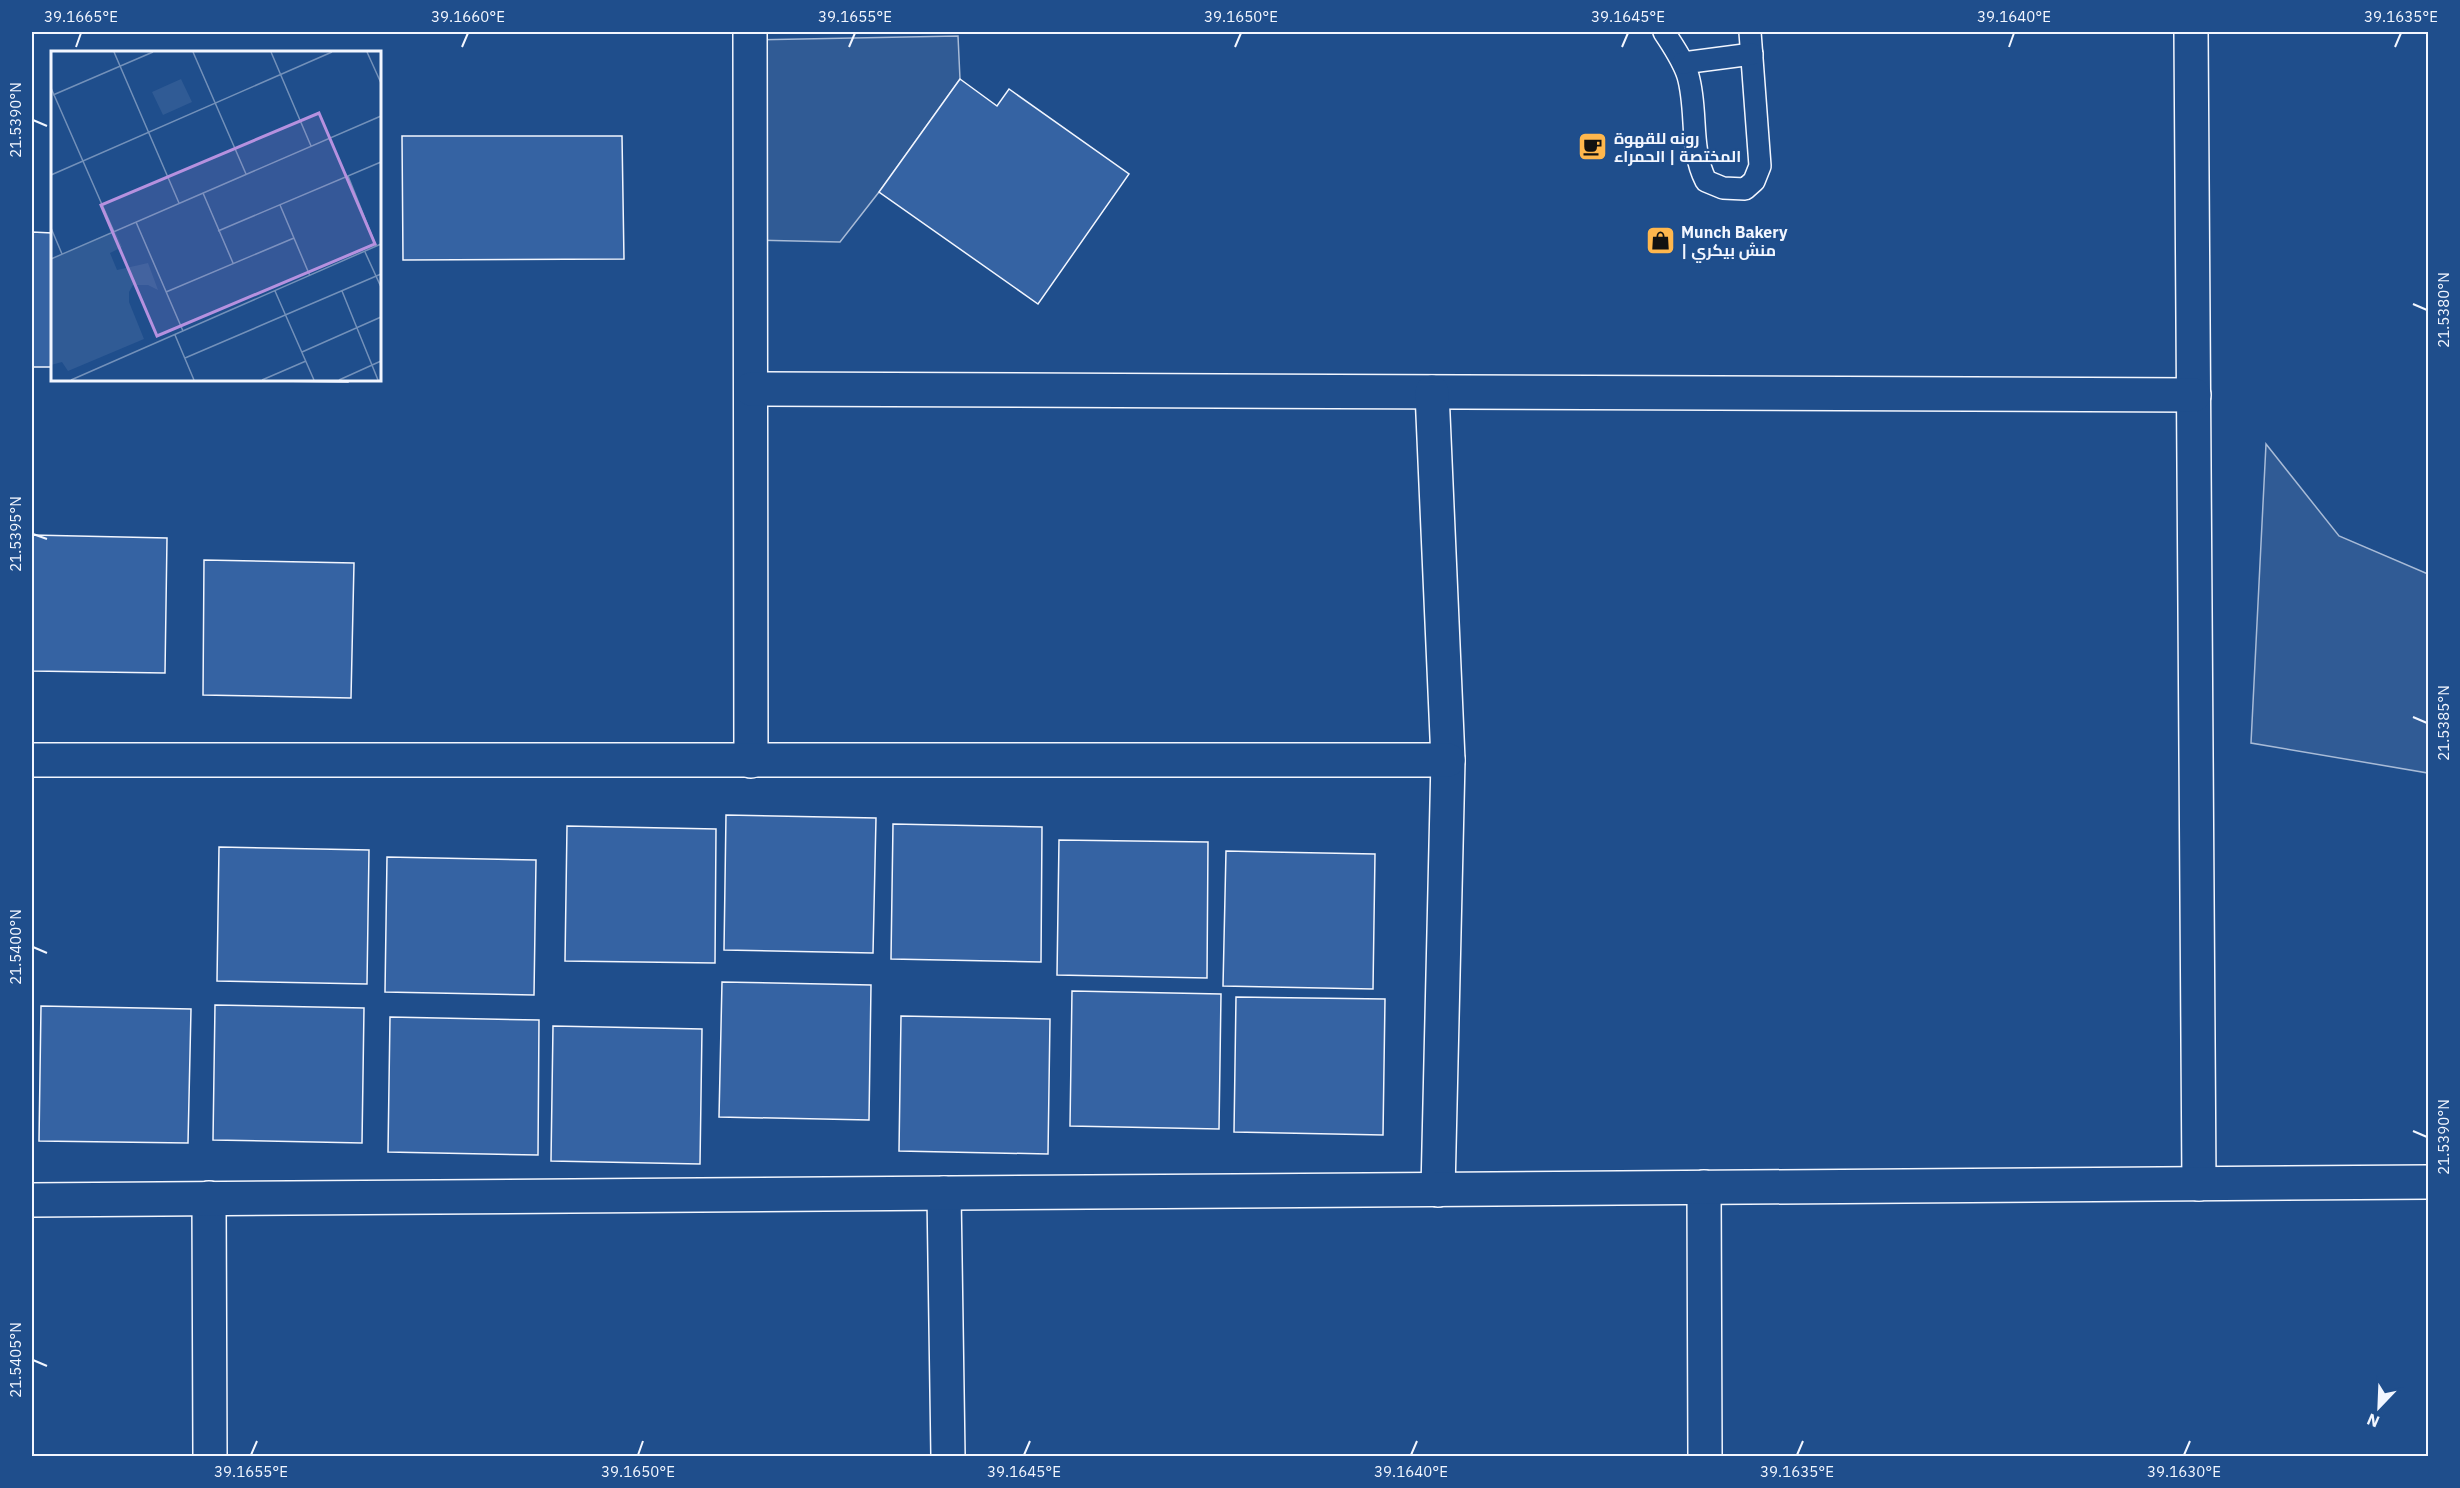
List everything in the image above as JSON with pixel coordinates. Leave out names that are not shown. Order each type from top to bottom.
[{"type":"street","points":[[750,32],[751,760]]},
{"type":"street","points":[[2191,32],[2199,1184]]},
{"type":"street","points":[[750,389],[2194,395]]},
{"type":"street","points":[[1432,392],[1448,760],[1438,1190]]},
{"type":"street","points":[[32,760],[1448,760]]},
{"type":"street","points":[[32,1200],[2428,1182]]},
{"type":"street","points":[[1704,1187],[1704,1456]]},
{"type":"street","points":[[944,1193],[948,1456]]},
{"type":"street","points":[[209,1198],[210,1456]]},
{"type":"lane","points":[[1664,32],[1683,63],[1689,79],[1698,165],[1706,181],[1723,188],[1745,189],[1754,181],[1760,166],[1750,32]]},
{"type":"lane","points":[[1683,63],[1752,54]]},
{"type":"shaded area","points":[[958,36],[960,79],[840,242],[751,240],[750,40]]},
{"type":"shaded area","points":[[2266,444],[2339,536],[2428,574],[2428,773],[2251,743]]},
{"type":"building","points":[[960,79],[997,106],[1009,89],[1129,174],[1038,304],[879,192]]},
{"type":"building","points":[[402,136],[622,136],[624,259],[403,260]]},
{"type":"building","points":[[32,232],[51,233],[51,367],[32,367]]},
{"type":"building","points":[[274,381],[348,381],[348,382]]},
{"type":"building","points":[[32,535],[167,538],[165,673],[32,671]]},
{"type":"building","points":[[204,560],[354,563],[351,698],[203,695]]},
{"type":"building","points":[[726,815],[876,818],[873,953],[724,950]]},
{"type":"building","points":[[893,824],[1042,827],[1041,962],[891,959]]},
{"type":"building","points":[[567,826],[716,829],[715,963],[565,961]]},
{"type":"building","points":[[1059,840],[1208,842],[1207,978],[1057,975]]},
{"type":"building","points":[[219,847],[369,850],[367,984],[217,981]]},
{"type":"building","points":[[1226,851],[1375,854],[1373,989],[1223,986]]},
{"type":"building","points":[[387,857],[536,860],[534,995],[385,992]]},
{"type":"building","points":[[722,982],[871,985],[869,1120],[719,1117]]},
{"type":"building","points":[[1072,991],[1221,994],[1219,1129],[1070,1126]]},
{"type":"building","points":[[1236,997],[1385,999],[1383,1135],[1234,1132]]},
{"type":"building","points":[[215,1005],[364,1008],[362,1143],[213,1140]]},
{"type":"building","points":[[41,1006],[191,1009],[188,1143],[39,1141]]},
{"type":"building","points":[[901,1016],[1050,1019],[1048,1154],[899,1151]]},
{"type":"building","points":[[390,1017],[539,1020],[538,1155],[388,1152]]},
{"type":"building","points":[[553,1026],[702,1029],[700,1164],[551,1161]]},
{"type":"place","name":"رونه للقهوة المختصة | الحمراء","points":[[1593,147]]},
{"type":"place","name":"Munch Bakery | منش بيكري","points":[[1660,241]]}]
